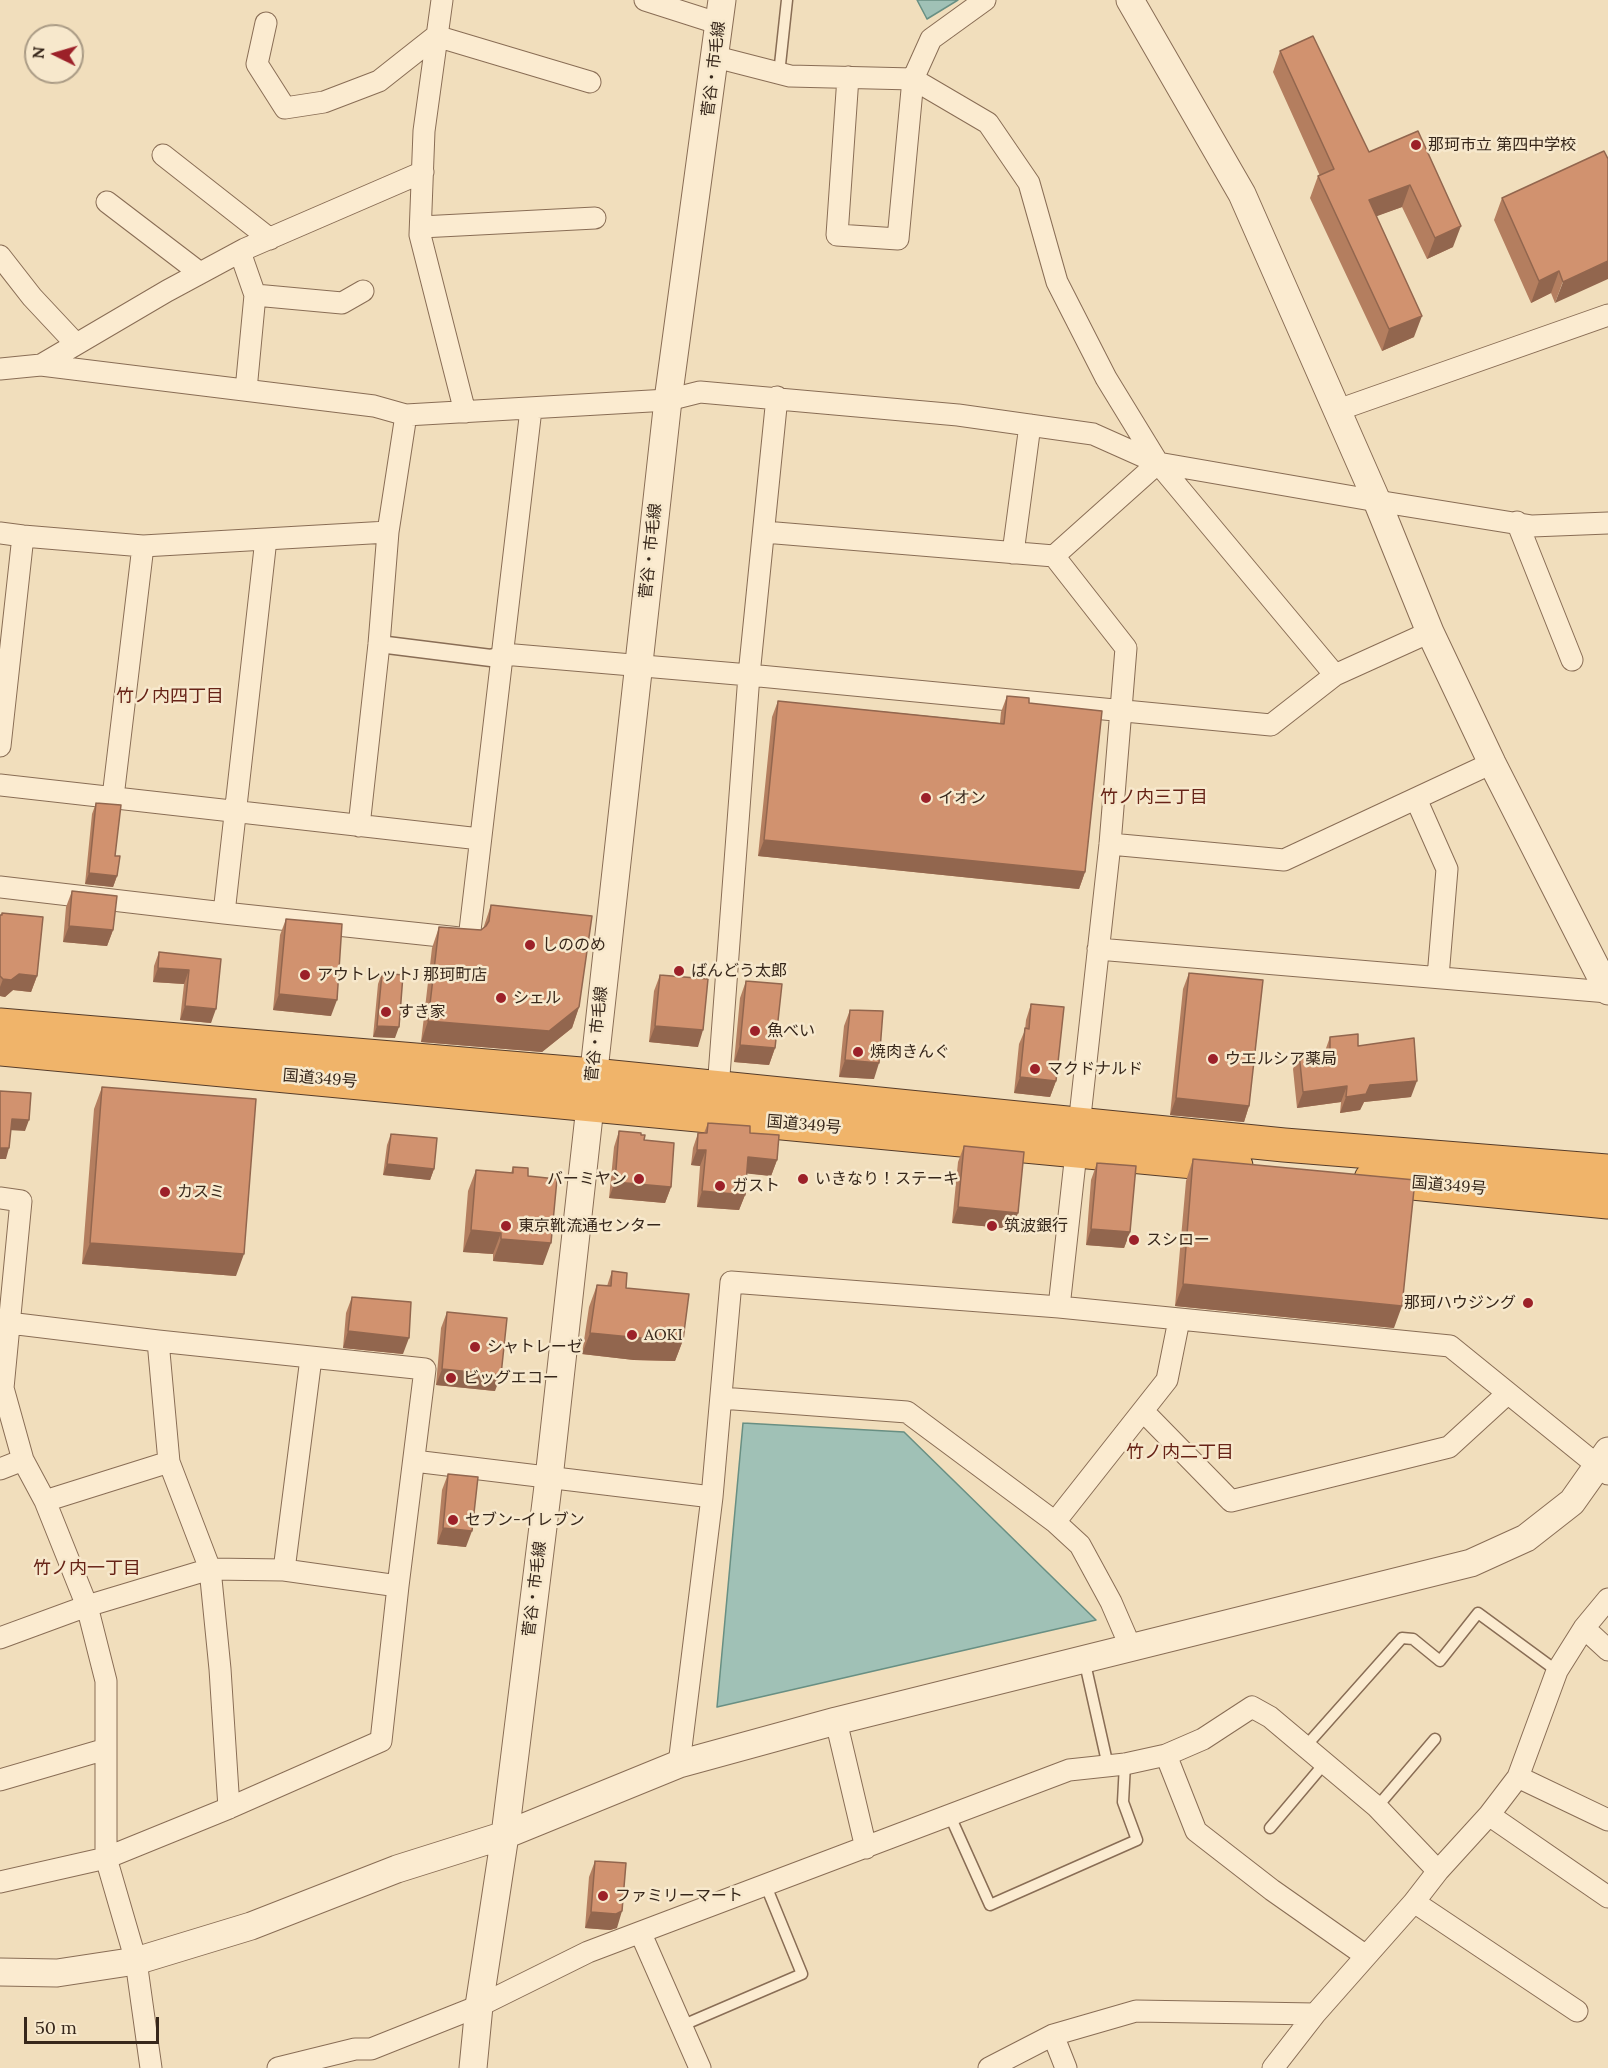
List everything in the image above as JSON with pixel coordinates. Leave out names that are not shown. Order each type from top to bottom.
[{"type":"highway","name":"国道349号","points":[[0,1025],[591,1089],[1078,1138],[1284,1145],[1608,1171]]},
{"type":"highway","name":"国道349号","points":[[0,1049],[591,1089],[718,1089],[1078,1138],[1608,1202]]},
{"type":"street","points":[[442,0],[424,131],[420,235],[465,412]]},
{"type":"street","points":[[645,0],[721,12]]},
{"type":"street","points":[[848,77],[837,235],[898,239],[914,79],[931,39],[985,0]]},
{"type":"street","points":[[1130,0],[1242,194],[1338,410],[1430,632],[1492,764],[1608,992]]},
{"type":"street","name":"菅谷・市毛線","points":[[473,2068],[479,2006],[505,1834],[549,1478],[668,400],[721,12]]},
{"type":"street","points":[[266,22],[257,64],[285,108],[324,102],[379,81],[436,36]]},
{"type":"street","points":[[436,36],[590,82]]},
{"type":"street","points":[[716,57],[790,76],[914,79],[988,123],[1029,183],[1057,282],[1106,378],[1158,463],[1335,675]]},
{"type":"street","points":[[163,155],[270,239]]},
{"type":"street","points":[[41,365],[240,252],[423,172]]},
{"type":"street","points":[[107,202],[200,273]]},
{"type":"street","points":[[421,227],[595,218]]},
{"type":"street","points":[[240,252],[255,295],[246,390]]},
{"type":"street","points":[[0,256],[32,297],[76,344]]},
{"type":"street","points":[[255,295],[342,303],[363,291]]},
{"type":"street","points":[[1338,410],[1608,315]]},
{"type":"street","points":[[0,369],[41,365],[374,406],[406,415],[668,400],[700,392],[777,397],[958,415],[1093,434],[1158,463],[1532,526],[1608,524]]},
{"type":"street","points":[[718,1089],[749,675],[777,397]]},
{"type":"street","points":[[0,887],[469,939],[531,409]]},
{"type":"street","points":[[359,826],[379,644],[388,532],[406,415]]},
{"type":"street","points":[[1013,553],[1030,425]]},
{"type":"street","points":[[764,532],[1054,556],[1158,463]]},
{"type":"street","points":[[1517,522],[1572,660]]},
{"type":"street","points":[[0,533],[143,546],[388,532]]},
{"type":"street","points":[[0,747],[23,536]]},
{"type":"street","points":[[224,913],[266,539]]},
{"type":"street","points":[[113,797],[143,546]]},
{"type":"street","points":[[1054,556],[1126,648],[1110,844],[1059,1307]]},
{"type":"street","points":[[379,644],[491,658],[503,654],[639,665],[1271,725],[1335,675],[1430,632]]},
{"type":"street","points":[[1110,844],[1284,860],[1492,764]]},
{"type":"street","points":[[0,784],[480,840]]},
{"type":"street","points":[[1416,799],[1447,869],[1438,978]]},
{"type":"street","points":[[1098,949],[1608,992]]},
{"type":"street","points":[[0,1198],[21,1201],[4,1322],[3,1388],[23,1460],[45,1501],[87,1606],[106,1681],[106,1858],[136,1961],[151,2068]]},
{"type":"street","points":[[0,1972],[57,1973],[136,1961],[251,1926],[397,1869],[505,1834],[679,1764],[836,1721],[1471,1563],[1526,1538],[1572,1502],[1605,1464],[1508,1393],[1450,1346],[1059,1307],[731,1282],[712,1497],[679,1764]]},
{"type":"street","points":[[1055,1522],[1167,1380],[1179,1320]]},
{"type":"street","points":[[0,1882],[106,1858],[229,1808],[381,1741],[426,1369],[158,1341],[4,1322]]},
{"type":"street","points":[[158,1341],[169,1462],[210,1569],[220,1668],[229,1808]]},
{"type":"street","points":[[284,1570],[311,1358]]},
{"type":"street","points":[[1143,1411],[1231,1501],[1449,1447],[1508,1393]]},
{"type":"street","points":[[721,1398],[907,1412],[1055,1522],[1080,1545],[1111,1602],[1131,1647]]},
{"type":"street","points":[[0,1469],[23,1460]]},
{"type":"street","points":[[414,1461],[712,1497]]},
{"type":"street","points":[[45,1501],[169,1462]]},
{"type":"street","points":[[0,1638],[87,1606],[210,1569],[284,1570],[398,1586]]},
{"type":"street","points":[[1273,2068],[1315,2014],[1489,1815],[1518,1778],[1557,1671],[1584,1628],[1608,1599]]},
{"type":"street","points":[[1584,1628],[1608,1650]]},
{"type":"street","points":[[278,2068],[355,2049],[374,2058],[588,1952],[641,1934],[1069,1770],[1116,1765],[1166,1755],[1203,1739],[1252,1707],[1270,1716],[1377,1808],[1438,1871]]},
{"type":"street","points":[[836,1721],[866,1848]]},
{"type":"street","points":[[0,1780],[106,1749]]},
{"type":"street","points":[[1166,1755],[1196,1831],[1272,1890],[1366,1956]]},
{"type":"street","points":[[1518,1778],[1608,1820]]},
{"type":"street","points":[[1489,1815],[1608,1897]]},
{"type":"street","points":[[1414,1902],[1577,2011]]},
{"type":"street","points":[[641,1934],[699,2068]]},
{"type":"street","points":[[989,2068],[1053,2035],[1136,2011],[1315,2014]]},
{"type":"street","points":[[1053,2035],[1066,2068]]},
{"type":"lane","points":[[779,74],[787,0]]},
{"type":"lane","points":[[1305,1747],[1402,1638],[1413,1639],[1440,1661],[1478,1612],[1557,1671]]},
{"type":"lane","points":[[950,1816],[990,1905],[1137,1840],[1123,1802],[1116,1765],[1084,1659]]},
{"type":"lane","points":[[1377,1808],[1435,1739]]},
{"type":"lane","points":[[1270,1828],[1324,1764]]},
{"type":"lane","points":[[681,2026],[802,1974],[766,1886]]},
{"type":"water","points":[[917,0],[958,0],[927,19]]},
{"type":"water","points":[[743,1423],[904,1432],[1096,1620],[717,1707]]},
{"type":"building","points":[[1313,36],[1369,152],[1418,131],[1461,226],[1435,238],[1410,185],[1369,200],[1422,316],[1389,329],[1318,176],[1334,169],[1280,51]]},
{"type":"building","points":[[1604,151],[1608,159],[1608,261],[1563,282],[1559,271],[1539,281],[1502,198]]},
{"type":"building","name":"イオン","points":[[1007,696],[1029,698],[1029,703],[1102,711],[1085,872],[764,840],[778,701],[1004,724]]},
{"type":"building","points":[[96,803],[121,805],[115,856],[120,856],[117,876],[89,873]]},
{"type":"building","points":[[72,891],[117,896],[113,930],[69,926]]},
{"type":"building","name":"シェル","points":[[491,905],[592,916],[579,1007],[549,1031],[428,1021],[439,927],[481,930],[489,921]]},
{"type":"building","points":[[2,913],[43,917],[37,976],[19,974],[11,980],[0,976],[0,915]]},
{"type":"building","name":"アウトレットJ 那珂町店","points":[[286,919],[342,924],[337,1000],[279,994]]},
{"type":"building","points":[[159,952],[221,959],[216,1009],[185,1006],[189,970],[158,968]]},
{"type":"building","name":"すき家","points":[[382,973],[403,975],[399,1027],[377,1026]]},
{"type":"building","name":"ウエルシア薬局","points":[[1189,973],[1263,980],[1249,1106],[1176,1098]]},
{"type":"building","points":[[660,975],[708,979],[703,1030],[655,1026]]},
{"type":"building","name":"魚べい","points":[[746,981],[782,984],[775,1048],[740,1045]]},
{"type":"building","name":"マクドナルド","points":[[1031,1004],[1064,1007],[1056,1081],[1020,1077],[1025,1028],[1029,1029]]},
{"type":"building","points":[[850,1010],[883,1011],[879,1063],[845,1060]]},
{"type":"building","points":[[1358,1034],[1358,1046],[1414,1038],[1417,1081],[1370,1085],[1366,1094],[1346,1097],[1347,1086],[1303,1092],[1299,1053],[1330,1051],[1330,1037]]},
{"type":"building","name":"カスミ","points":[[102,1087],[256,1099],[244,1254],[90,1243]]},
{"type":"building","points":[[0,1091],[31,1093],[29,1120],[12,1119],[9,1148],[0,1148]]},
{"type":"building","points":[[708,1123],[750,1126],[750,1133],[779,1135],[777,1160],[748,1157],[745,1195],[702,1191],[706,1150],[697,1150],[698,1133],[707,1133]]},
{"type":"building","points":[[619,1131],[641,1133],[645,1135],[644,1140],[674,1143],[671,1187],[615,1182]]},
{"type":"building","points":[[391,1134],[437,1138],[434,1169],[387,1164]]},
{"type":"building","points":[[964,1146],[1024,1152],[1018,1213],[958,1207]]},
{"type":"building","points":[[1193,1159],[1415,1180],[1402,1306],[1183,1284]]},
{"type":"building","points":[[1097,1163],[1136,1166],[1130,1232],[1091,1229]]},
{"type":"building","name":"東京靴流通センター","points":[[513,1167],[528,1168],[528,1176],[557,1179],[551,1243],[501,1239],[501,1233],[471,1230],[476,1170],[513,1173]]},
{"type":"building","points":[[612,1271],[627,1273],[626,1288],[689,1294],[683,1340],[590,1333],[597,1285],[611,1286]]},
{"type":"building","points":[[352,1297],[411,1302],[409,1338],[348,1331]]},
{"type":"building","points":[[447,1312],[507,1318],[501,1375],[442,1369]]},
{"type":"building","points":[[448,1474],[478,1477],[472,1531],[443,1528]]},
{"type":"building","points":[[595,1861],[626,1863],[622,1911],[616,1914],[591,1912]]},
{"type":"place","name":"那珂市立 第四中学校","points":[[1416,145]]},
{"type":"place","name":"イオン","points":[[926,798]]},
{"type":"place","name":"しののめ","points":[[530,945]]},
{"type":"place","name":"ばんどう太郎","points":[[679,971]]},
{"type":"place","name":"アウトレットJ 那珂町店","points":[[305,975]]},
{"type":"place","name":"シェル","points":[[501,998]]},
{"type":"place","name":"すき家","points":[[386,1012]]},
{"type":"place","name":"魚べい","points":[[755,1031]]},
{"type":"place","name":"焼肉きんぐ","points":[[858,1052]]},
{"type":"place","name":"ウエルシア薬局","points":[[1213,1059]]},
{"type":"place","name":"マクドナルド","points":[[1035,1069]]},
{"type":"place","name":"バーミヤン","points":[[639,1179]]},
{"type":"place","name":"いきなり！ステーキ","points":[[803,1179]]},
{"type":"place","name":"ガスト","points":[[720,1186]]},
{"type":"place","name":"カスミ","points":[[165,1192]]},
{"type":"place","name":"東京靴流通センター","points":[[506,1226]]},
{"type":"place","name":"筑波銀行","points":[[992,1226]]},
{"type":"place","name":"スシロー","points":[[1134,1240]]},
{"type":"place","name":"那珂ハウジング","points":[[1528,1303]]},
{"type":"place","name":"AOKI","points":[[632,1335]]},
{"type":"place","name":"シャトレーゼ","points":[[475,1347]]},
{"type":"place","name":"ビッグエコー","points":[[451,1378]]},
{"type":"place","name":"セブン-イレブン","points":[[453,1520]]},
{"type":"place","name":"ファミリーマート","points":[[603,1896]]},
{"type":"district","name":"竹ノ内四丁目","points":[[170,697]]},
{"type":"district","name":"竹ノ内三丁目","points":[[1154,798]]},
{"type":"district","name":"竹ノ内二丁目","points":[[1180,1453]]},
{"type":"district","name":"竹ノ内一丁目","points":[[87,1569]]}]
